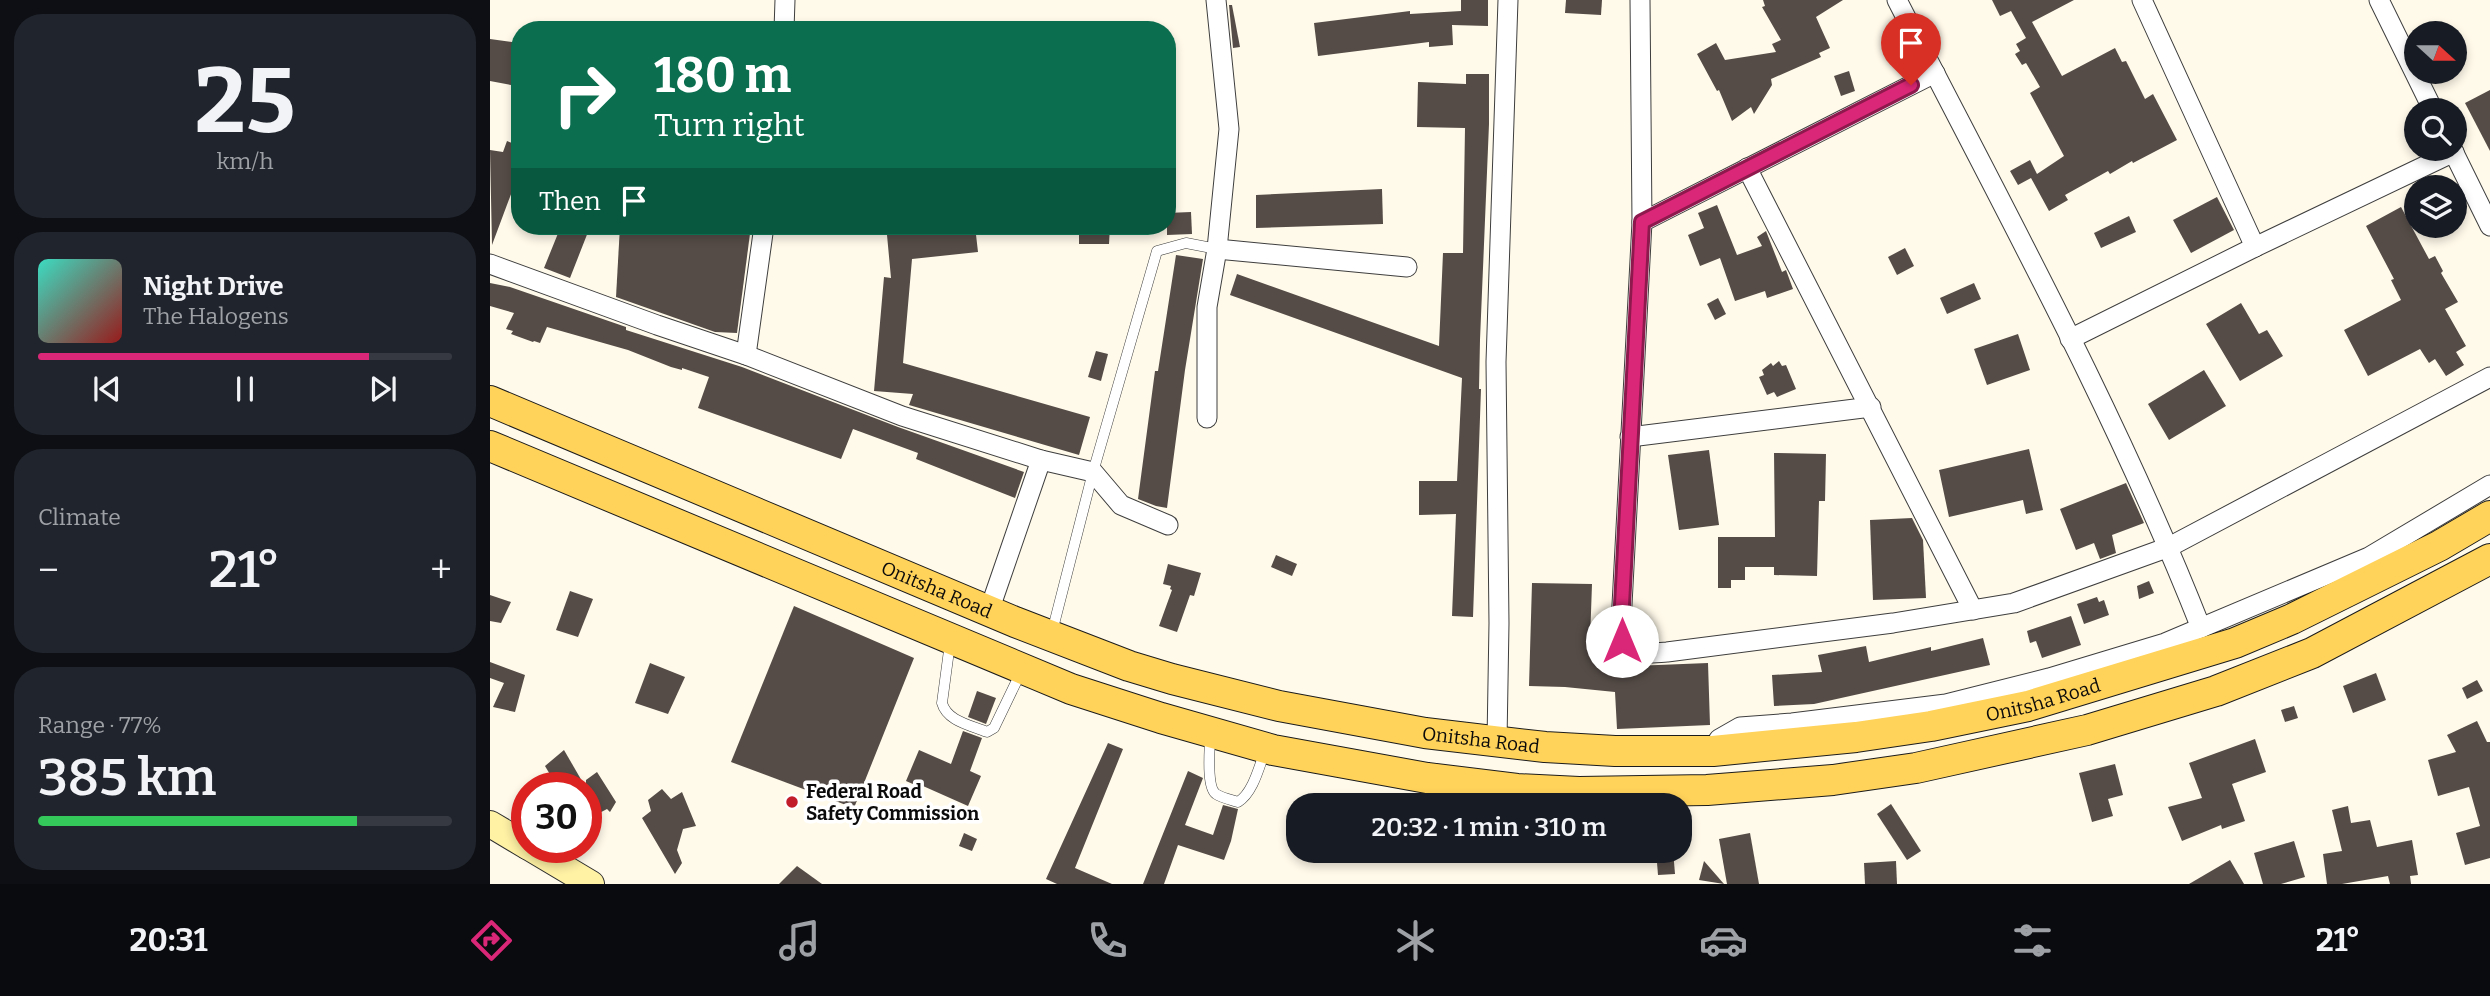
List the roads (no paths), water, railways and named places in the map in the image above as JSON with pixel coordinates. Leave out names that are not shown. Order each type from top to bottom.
[{"type":"main road","name":"Onitsha Road","points":[[490,401],[989,611],[1172,679],[1279,706],[1425,733],[1545,747],[1615,751],[1713,751],[1856,737],[1931,726],[2028,706],[2235,643],[2304,613],[2439,546],[2490,516]]},
{"type":"main road","name":"Onitsha Road","points":[[490,446],[1071,689],[1266,748],[1427,778],[1517,789],[1579,792],[1707,790],[1833,780],[1916,768],[2087,730],[2216,691],[2312,653],[2490,559]]},
{"type":"main road","points":[[1161,718],[1172,679]]},
{"type":"main road","points":[[490,824],[511,836]]},
{"type":"main road","points":[[556,863],[591,884]]},
{"type":"street","points":[[784,21],[785,0]]},
{"type":"street","points":[[1207,418],[1207,307],[1217,249],[1229,129],[1216,0]]},
{"type":"street","points":[[1497,741],[1499,623],[1496,362],[1508,0]]},
{"type":"street","points":[[1640,0],[1642,222],[1621,624],[1622,641],[1629,649],[1642,654],[1667,652],[1893,623],[2014,603],[2169,547],[2490,377]]},
{"type":"street","points":[[1897,0],[2070,339],[2169,547],[2201,628]]},
{"type":"street","points":[[2142,0],[2255,247]]},
{"type":"street","points":[[2379,0],[2427,98]]},
{"type":"street","points":[[1642,222],[1935,74]]},
{"type":"street","points":[[2070,339],[2431,161]]},
{"type":"street","points":[[2458,161],[2490,226]]},
{"type":"street","points":[[1747,168],[1973,610]]},
{"type":"street","points":[[746,355],[763,235]]},
{"type":"street","points":[[1217,249],[1407,267]]},
{"type":"street","points":[[490,264],[746,355],[902,416],[1041,460],[1093,472],[1121,505],[1168,525]]},
{"type":"street","points":[[1630,438],[1871,407]]},
{"type":"street","points":[[989,611],[1041,460]]},
{"type":"street","points":[[1713,751],[1719,739],[1740,727],[1946,704],[2049,678],[2165,643],[2369,557],[2490,485]]},
{"type":"lane","points":[[1051,636],[1093,472],[1157,251],[1186,243],[1217,249]]},
{"type":"lane","points":[[951,638],[942,703],[944,711],[974,727],[987,732],[994,728],[1023,669]]},
{"type":"lane","points":[[1210,732],[1209,772],[1213,790],[1216,794],[1238,802],[1244,798],[1252,783],[1266,748]]},
{"type":"place","name":"Federal Road Safety Commission","points":[[792,802]]}]
